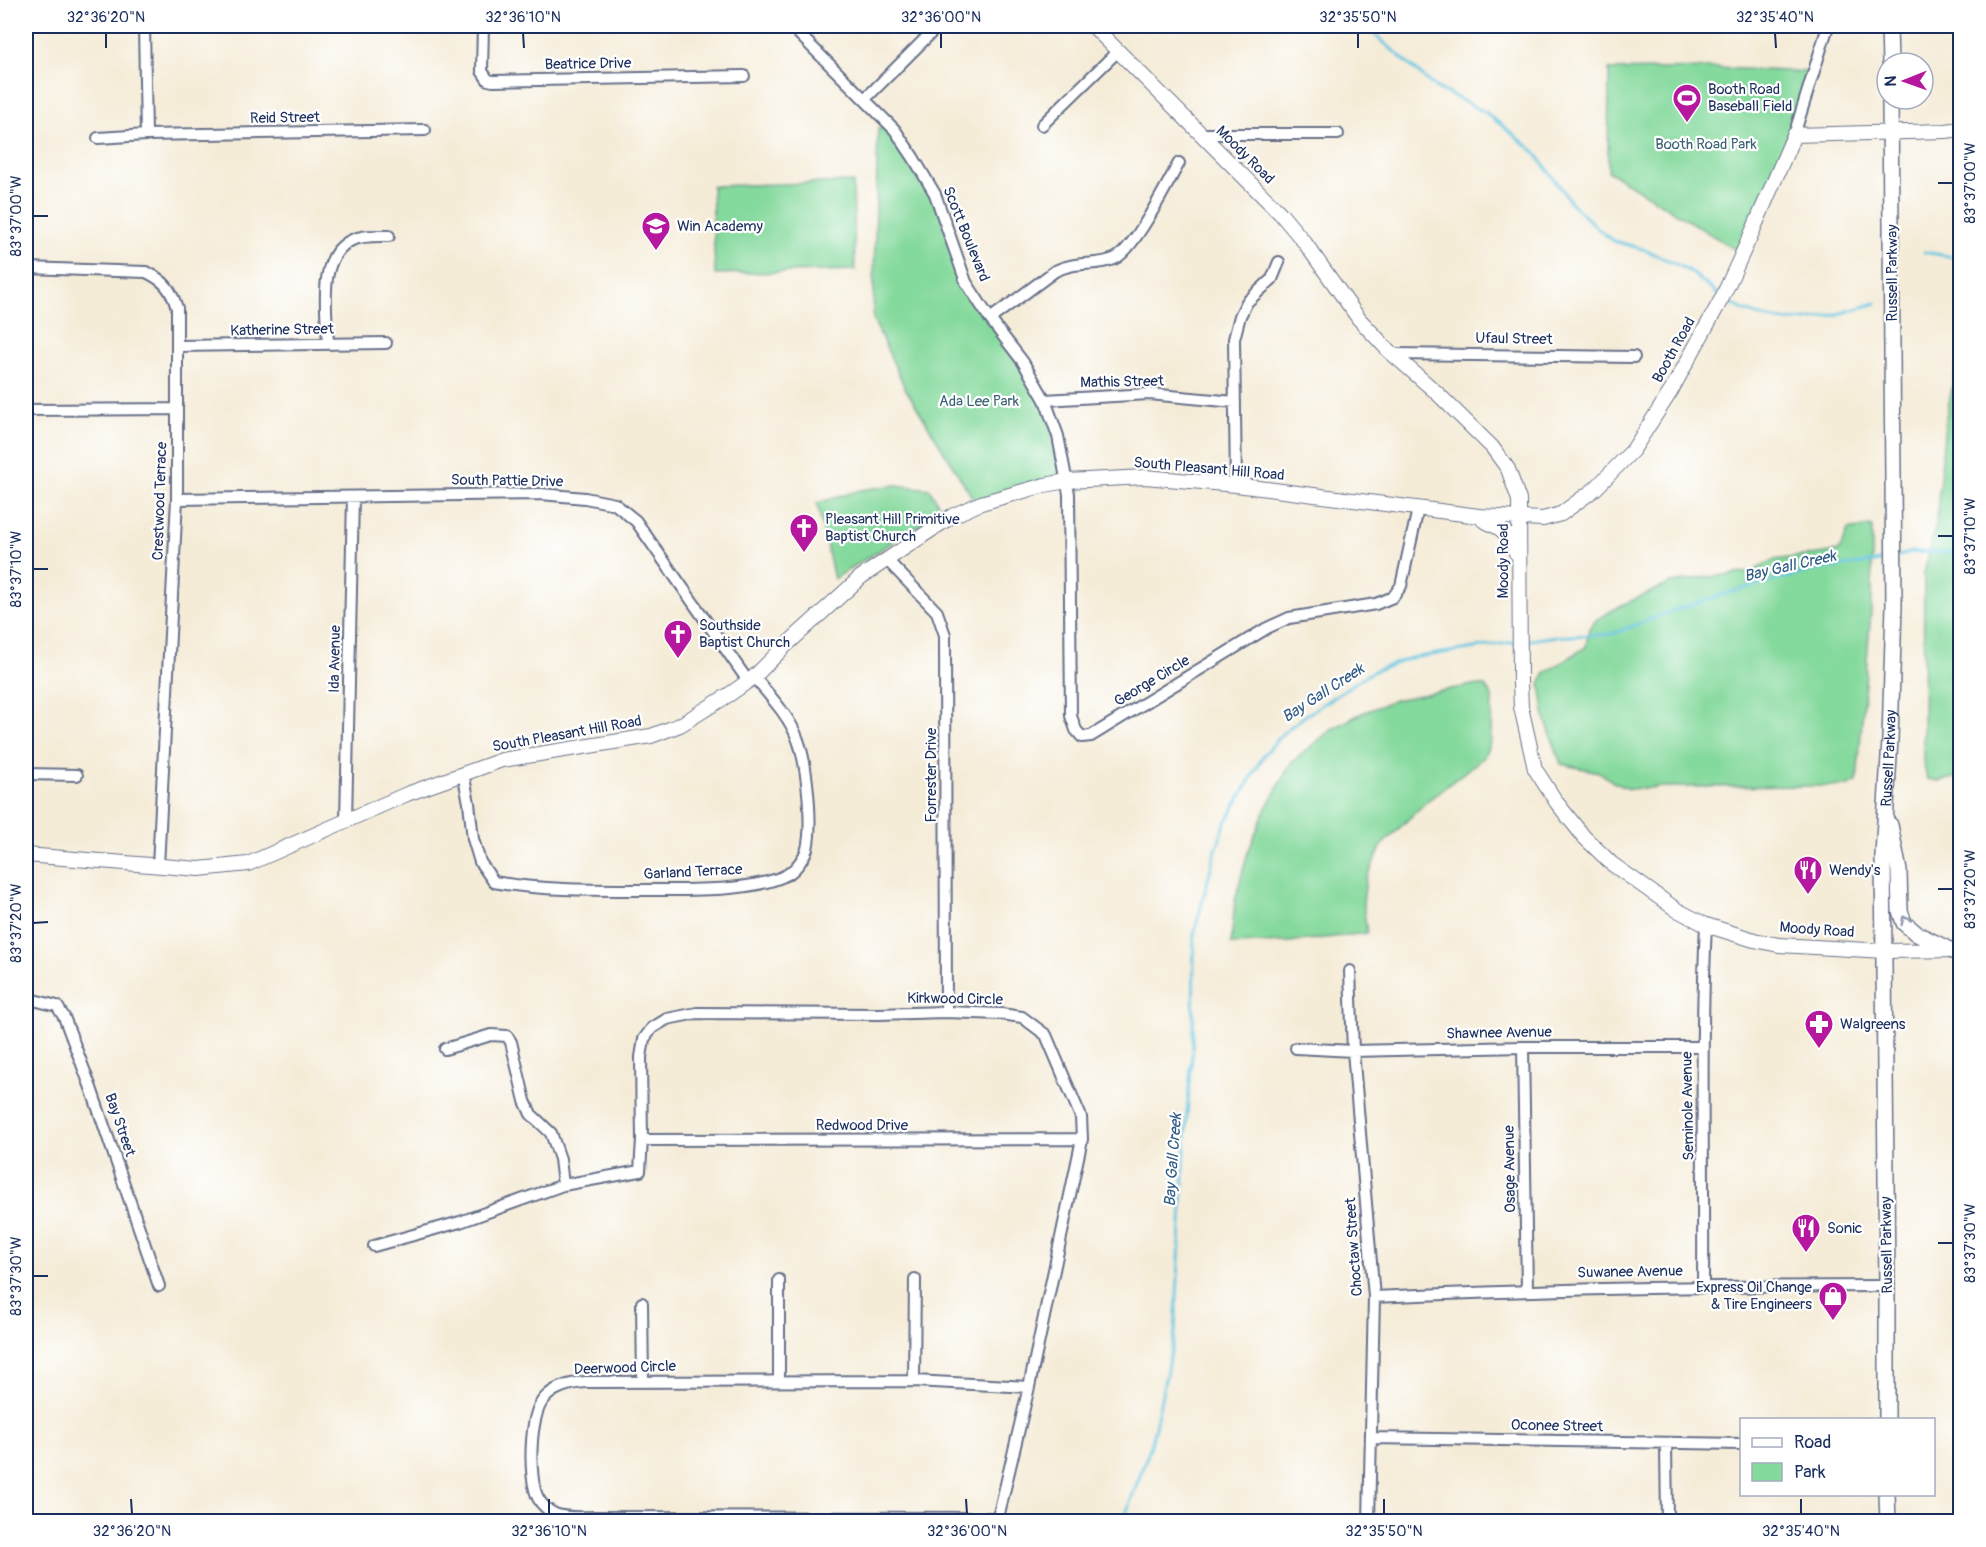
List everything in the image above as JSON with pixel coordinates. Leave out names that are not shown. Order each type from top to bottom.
[{"type":"main road","points":[[1889,26],[1890,51]]},
{"type":"main road","name":"Russell Parkway","points":[[1887,1418],[1883,855],[1890,740],[1894,605],[1890,111]]},
{"type":"main road","points":[[1885,798],[1899,871],[1902,920],[1917,934],[1956,951]]},
{"type":"main road","points":[[1887,1496],[1888,1521]]},
{"type":"street","points":[[144,26],[146,135]]},
{"type":"street","name":"Beatrice Drive","points":[[483,26],[482,71],[488,80],[493,81],[744,76]]},
{"type":"street","name":"Scott Boulevard","points":[[791,26],[895,130],[935,194],[966,282],[990,319],[1023,362],[1045,400],[1058,436],[1067,481]]},
{"type":"street","points":[[865,99],[938,26]]},
{"type":"street","name":"Moody Road","points":[[1093,26],[1280,213],[1305,243],[1359,319],[1436,392],[1499,456],[1508,470],[1519,500],[1521,706],[1535,769],[1557,803],[1584,837],[1621,871],[1677,910],[1706,925],[1754,940],[1779,945],[1885,951],[1956,951]]},
{"type":"street","name":"Booth Road","points":[[1520,519],[1543,519],[1561,514],[1595,489],[1633,450],[1671,391],[1722,298],[1754,228],[1794,135],[1828,26]]},
{"type":"street","points":[[1042,125],[1118,51]]},
{"type":"street","points":[[1794,135],[1960,129]]},
{"type":"street","name":"Reid Street","points":[[98,138],[146,135],[425,130]]},
{"type":"street","points":[[1201,134],[1338,134]]},
{"type":"street","points":[[990,319],[1065,266],[1104,262],[1117,258],[1131,246],[1179,163]]},
{"type":"street","points":[[328,344],[327,281],[332,258],[340,248],[352,240],[371,236],[389,236]]},
{"type":"street","points":[[1236,485],[1234,339],[1240,316],[1247,302],[1272,279],[1280,262]]},
{"type":"street","name":"Crestwood Terrace","points":[[26,268],[146,272],[158,277],[172,292],[177,308],[177,499],[158,866]]},
{"type":"street","name":"Katherine Street","points":[[178,346],[386,343]]},
{"type":"street","name":"Ufaul Street","points":[[1394,354],[1634,357]]},
{"type":"street","name":"Mathis Street","points":[[1045,400],[1149,394],[1235,402]]},
{"type":"street","points":[[26,410],[177,409]]},
{"type":"street","name":"South Pleasant Hill Road","points":[[26,855],[199,869],[248,864],[407,794],[502,760],[651,736],[680,725],[751,679],[861,577],[952,516],[981,503],[1045,485],[1067,481],[1144,477],[1236,485],[1418,509],[1520,519]]},
{"type":"street","name":"George Circle","points":[[1067,481],[1071,716],[1076,730],[1082,737],[1091,736],[1267,628],[1289,618],[1376,604],[1393,597],[1401,586],[1418,509]]},
{"type":"street","name":"South Pattie Drive","points":[[177,499],[541,494],[585,498],[615,504],[636,521],[751,679]]},
{"type":"street","name":"Ida Avenue","points":[[346,821],[353,497]]},
{"type":"street","points":[[1479,516],[1510,537],[1520,567]]},
{"type":"street","name":"Forrester Drive","points":[[886,559],[937,612],[945,635],[946,1012]]},
{"type":"street","name":"Garland Terrace","points":[[463,773],[473,839],[480,862],[494,882],[523,887],[570,890],[693,890],[740,887],[766,881],[788,873],[799,864],[807,850],[809,829],[806,772],[798,740],[789,721],[751,679]]},
{"type":"street","points":[[26,774],[77,775]]},
{"type":"street","name":"Seminole Avenue","points":[[1703,1286],[1702,1047],[1706,925]]},
{"type":"street","name":"Choctaw Street","points":[[1350,971],[1353,1051],[1374,1297],[1369,1521]]},
{"type":"street","name":"Bay Street","points":[[26,998],[57,1006],[64,1017],[91,1088],[159,1286]]},
{"type":"street","name":"Kirkwood Circle","points":[[563,1185],[640,1171],[641,1057],[644,1040],[652,1028],[668,1019],[697,1013],[946,1012],[1001,1014],[1022,1017],[1046,1035],[1082,1117],[1082,1139],[1029,1387],[997,1520]]},
{"type":"street","points":[[374,1246],[460,1221],[563,1185],[560,1159],[551,1133],[531,1114],[525,1101],[512,1042],[507,1036],[491,1035],[446,1049]]},
{"type":"street","name":"Shawnee Avenue","points":[[1296,1048],[1353,1051],[1523,1047],[1702,1047]]},
{"type":"street","name":"Osage Avenue","points":[[1523,1047],[1527,1290]]},
{"type":"street","name":"Redwood Drive","points":[[642,1140],[1082,1139]]},
{"type":"street","points":[[914,1381],[915,1279]]},
{"type":"street","points":[[779,1280],[779,1381]]},
{"type":"street","name":"Suwanee Avenue","points":[[1374,1297],[1527,1290],[1703,1286],[1887,1286]]},
{"type":"street","points":[[642,1303],[642,1381]]},
{"type":"street","name":"Deerwood Circle","points":[[997,1520],[569,1517],[554,1514],[538,1498],[534,1483],[533,1430],[537,1411],[543,1399],[553,1391],[569,1384],[642,1381],[914,1381],[1029,1387]]},
{"type":"street","name":"Oconee Street","points":[[1372,1438],[1740,1444]]},
{"type":"street","points":[[1666,1444],[1667,1521]]},
{"type":"green space","name":"Booth Road Park","points":[[1714,68],[1813,72],[1742,254],[1608,171],[1609,70]]},
{"type":"green space","name":"Ada Lee Park","points":[[878,128],[885,129],[912,162],[933,194],[964,283],[1043,401],[1064,479],[975,502],[905,388],[873,319]]},
{"type":"green space","points":[[853,182],[855,270],[715,274],[712,186]]},
{"type":"green space","points":[[1960,349],[1960,777],[1939,781],[1927,779],[1923,760],[1924,573],[1936,524],[1945,422]]},
{"type":"green space","points":[[896,485],[930,489],[942,511],[834,579],[817,503],[861,490]]},
{"type":"green space","points":[[1872,526],[1872,598],[1857,782],[1848,786],[1629,789],[1599,772],[1561,764],[1545,718],[1540,684],[1545,673],[1586,647],[1589,628],[1597,619],[1671,583],[1751,572],[1774,560],[1839,551],[1848,530]]},
{"type":"green space","points":[[1472,685],[1485,686],[1492,696],[1491,740],[1484,757],[1426,802],[1382,845],[1366,879],[1363,903],[1367,933],[1289,942],[1231,944],[1235,901],[1247,855],[1265,810],[1291,763],[1332,729],[1360,714],[1395,700]]},
{"type":"waterway","points":[[1365,26],[1435,87],[1485,112],[1534,151],[1573,205],[1603,233],[1614,241],[1643,249],[1680,266],[1718,295]]},
{"type":"waterway","points":[[1924,252],[1960,260]]},
{"type":"waterway","points":[[1725,300],[1745,311],[1764,317],[1800,321],[1876,303]]},
{"type":"waterway","name":"Bay Gall Creek","points":[[1899,556],[1912,552],[1960,553]]},
{"type":"waterway","name":"Bay Gall Creek","points":[[1524,641],[1549,637],[1612,634],[1669,612],[1735,591],[1819,569],[1890,558]]},
{"type":"waterway","name":"Bay Gall Creek","points":[[1123,1522],[1151,1445],[1175,1333],[1193,1044],[1194,934],[1214,856],[1225,824],[1264,755],[1283,733],[1359,680],[1374,671],[1411,658],[1514,642]]},
{"type":"place","name":"Booth Road Baseball Field","points":[[1687,124]]},
{"type":"place","name":"Win Academy","points":[[656,252]]},
{"type":"place","name":"Pleasant Hill Primitive Baptist Church","points":[[804,554]]},
{"type":"place","name":"Southside Baptist Church","points":[[678,660]]},
{"type":"place","name":"Wendy's","points":[[1808,896]]},
{"type":"place","name":"Walgreens","points":[[1819,1050]]},
{"type":"place","name":"Sonic","points":[[1806,1254]]},
{"type":"place","name":"Express Oil Change & Tire Engineers","points":[[1833,1322]]}]
